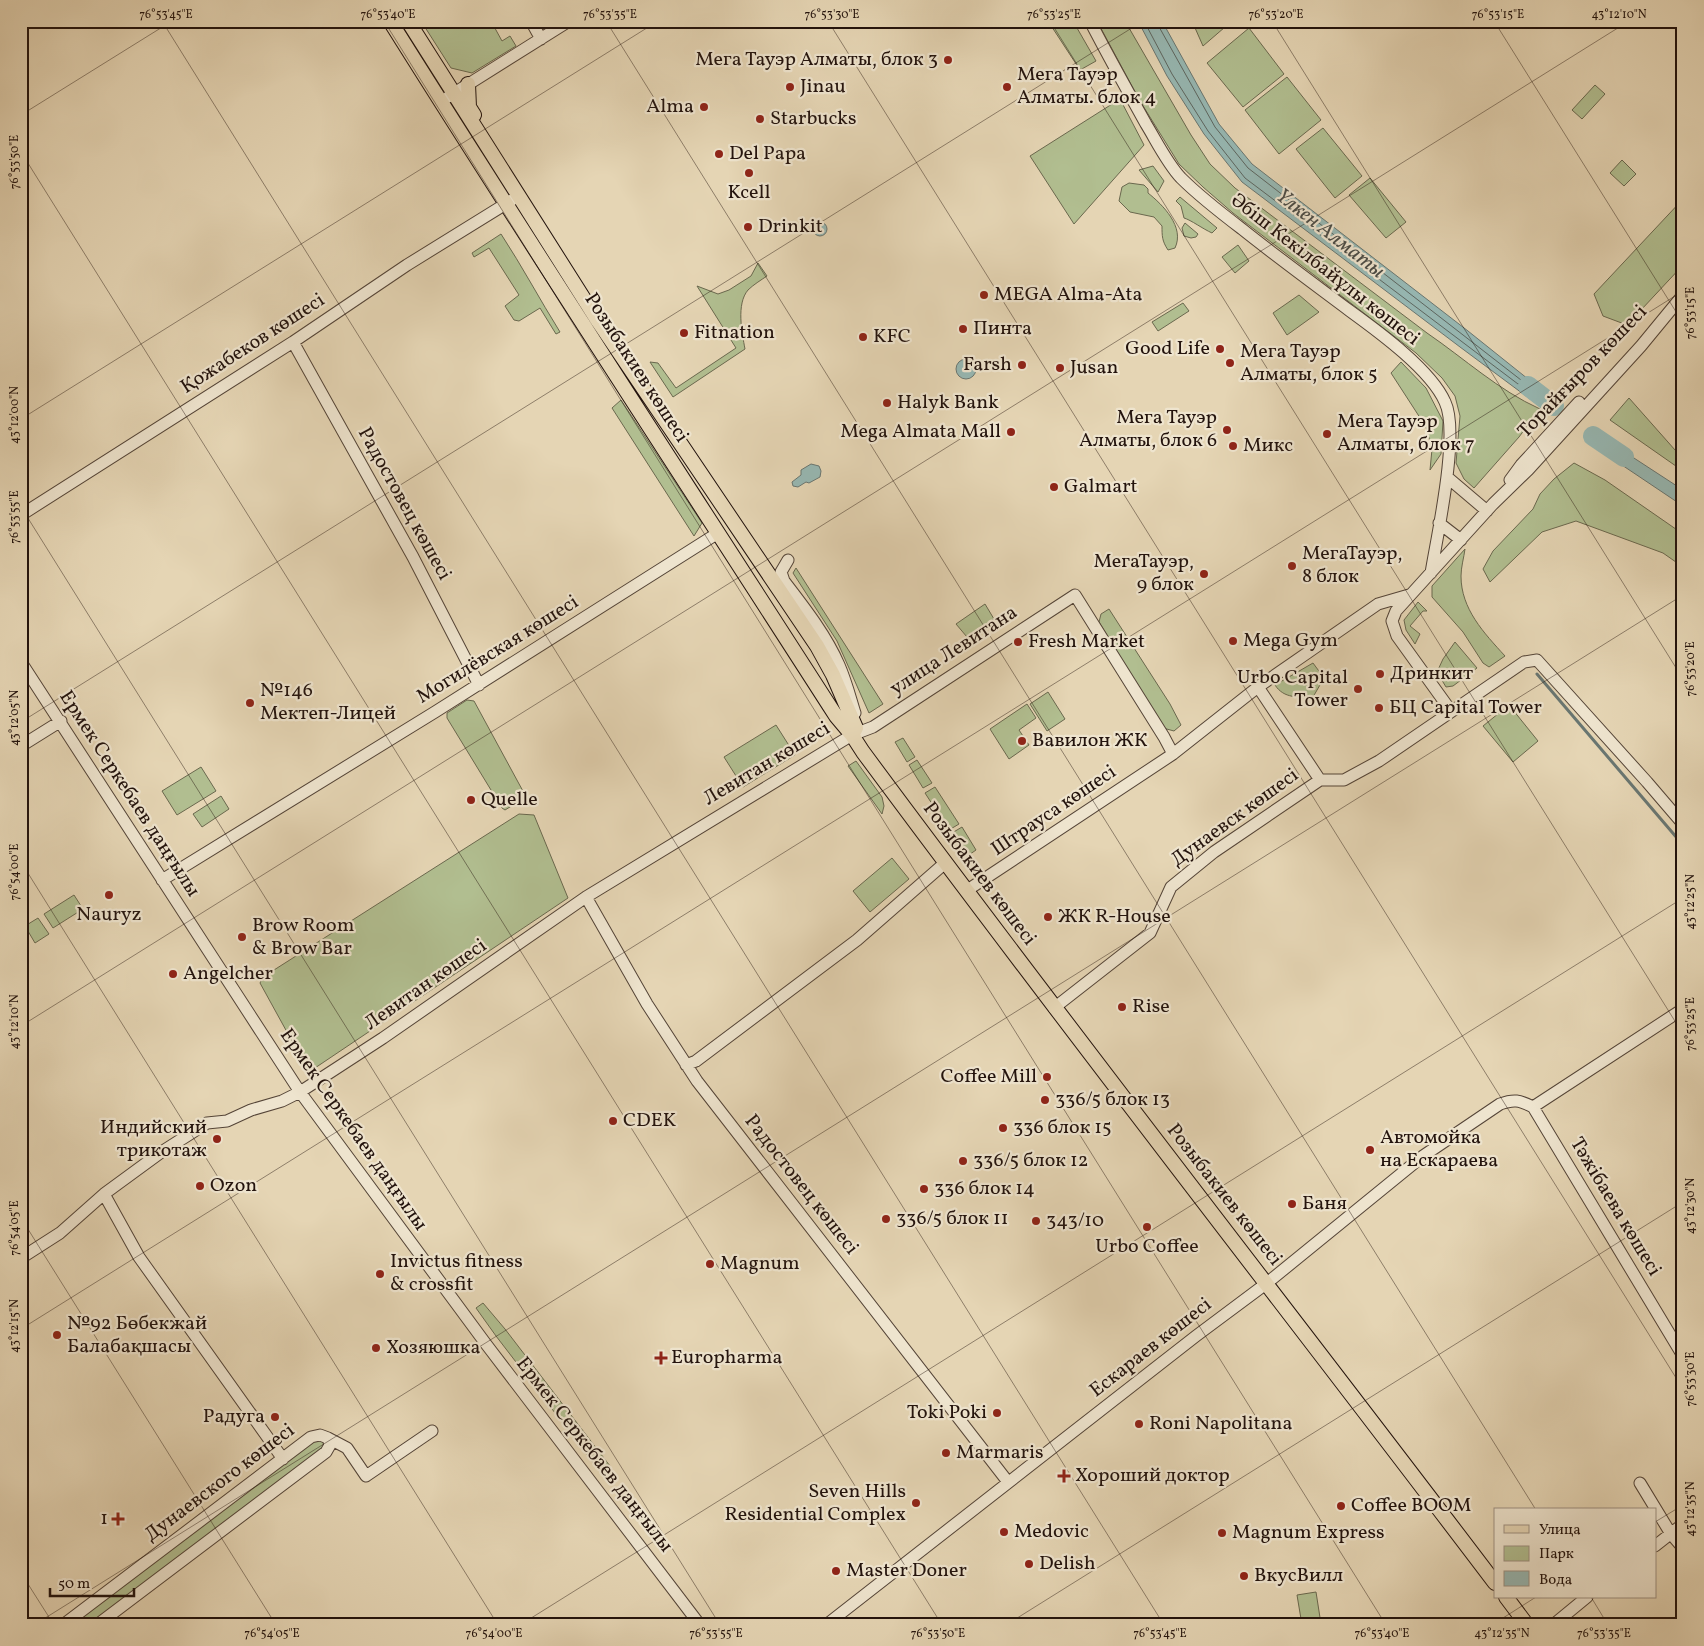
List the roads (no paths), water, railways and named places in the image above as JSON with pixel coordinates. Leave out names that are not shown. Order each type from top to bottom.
[{"type":"main road","name":"Розыбакиев көшесі","points":[[390,21],[505,204],[836,716],[854,731]]},
{"type":"main road","name":"Розыбакиев көшесі","points":[[408,21],[610,339],[817,646],[847,703],[854,731],[863,752],[1054,1008],[1267,1283],[1494,1582]]},
{"type":"main road","points":[[468,84],[469,107],[490,140],[507,177]]},
{"type":"main road","points":[[1507,1598],[1527,1625]]},
{"type":"street","points":[[531,21],[541,39]]},
{"type":"street","points":[[440,102],[569,21]]},
{"type":"street","name":"Әбіш Кекілбайұлы көшесі","points":[[1090,21],[1160,147],[1180,176],[1205,200],[1282,261],[1405,354],[1434,383],[1446,402],[1450,424],[1447,477],[1431,573]]},
{"type":"street","name":"Қожабеков көшесі","points":[[21,515],[293,342],[407,265],[519,196]]},
{"type":"street","name":"Торайғыров көшесі","points":[[1451,711],[1397,636],[1392,621],[1396,611],[1607,377],[1641,346],[1683,295]]},
{"type":"street","name":"Радостовец көшесі","points":[[293,342],[413,557],[479,685]]},
{"type":"street","points":[[1447,477],[1490,508]]},
{"type":"street","points":[[1439,524],[1461,540]]},
{"type":"street","name":"Могилёвская көшесі","points":[[162,880],[479,685],[718,533]]},
{"type":"street","points":[[788,560],[782,572],[784,581],[829,646],[839,665],[855,714],[854,731]]},
{"type":"street","name":"улица Левитана","points":[[854,731],[874,727],[1075,595],[1173,754]]},
{"type":"street","name":"Штрауса көшесі","points":[[966,892],[1173,754],[1258,687],[1378,604],[1409,595]]},
{"type":"street","name":"Дунаевск көшесі","points":[[1054,1008],[1150,933],[1171,887],[1214,852],[1320,780],[1344,780],[1379,761],[1524,662],[1537,660],[1683,824]]},
{"type":"street","name":"Ермек Серкебаев даңғылы","points":[[21,662],[300,1092],[486,1344],[700,1625]]},
{"type":"street","points":[[1258,687],[1320,780]]},
{"type":"street","points":[[21,746],[61,721]]},
{"type":"street","name":"Левитан көшесі","points":[[21,1258],[60,1233],[104,1194],[160,1153],[207,1124],[227,1121],[251,1110],[282,1101],[300,1092],[383,1038],[586,897],[854,731]]},
{"type":"street","points":[[686,1065],[696,1061],[857,940],[945,863]]},
{"type":"street","name":"Радостовец көшесі","points":[[586,897],[686,1065],[1008,1482]]},
{"type":"street","points":[[1533,1107],[1683,1009]]},
{"type":"street","name":"Ескараев көшесі","points":[[826,1625],[1196,1336],[1267,1283],[1423,1156],[1500,1104],[1513,1100],[1533,1107]]},
{"type":"street","name":"Тәжібаева көшесі","points":[[1533,1107],[1683,1356]]},
{"type":"street","points":[[104,1194],[139,1257],[283,1459]]},
{"type":"street","points":[[328,1438],[347,1448],[366,1476],[432,1431]]},
{"type":"street","name":"Дунаевского көшесі","points":[[63,1625],[311,1437],[320,1435],[328,1438],[330,1445],[326,1452],[97,1625]]},
{"type":"street","points":[[1640,1483],[1655,1508]]},
{"type":"street","points":[[1656,1509],[1671,1534],[1683,1548]]},
{"type":"street","points":[[1656,1545],[1683,1524]]},
{"type":"street","points":[[1553,1625],[1586,1598]]},
{"type":"water","points":[[1138,21],[1162,21],[1219,124],[1252,164],[1543,391],[1548,402],[1534,402],[1242,182],[1204,134],[1167,76]]},
{"type":"water","points":[[817,222],[823,222],[827,229],[823,236],[817,236],[813,232],[813,226]]},
{"type":"water","points":[[962,359],[970,359],[976,365],[976,373],[970,379],[962,379],[956,373],[956,365]]},
{"type":"water","points":[[1602,442],[1614,445],[1683,490],[1683,506],[1607,455]]},
{"type":"water","points":[[811,464],[819,466],[821,471],[820,477],[798,487],[793,486],[792,482],[801,475],[801,470]]},
{"type":"waterway","name":"Үлкен Алматы","points":[[1528,386],[1554,406]]},
{"type":"waterway","name":"Үлкен Алматы","points":[[1593,436],[1624,457]]},
{"type":"waterway","points":[[1537,674],[1683,845]]},
{"type":"place","name":"Мега Тауэр Алматы, блок 3","points":[[948,60]]},
{"type":"place","name":"Jinau","points":[[790,87]]},
{"type":"place","name":"Мега Тауэр Алматы. блок 4","points":[[1007,87]]},
{"type":"place","name":"Alma","points":[[704,107]]},
{"type":"place","name":"Starbucks","points":[[760,119]]},
{"type":"place","name":"Del Papa","points":[[719,154]]},
{"type":"place","name":"Kcell","points":[[749,173]]},
{"type":"place","name":"Drinkit","points":[[748,227]]},
{"type":"place","name":"MEGA Alma-Ata","points":[[984,295]]},
{"type":"place","name":"Пинта","points":[[963,329]]},
{"type":"place","name":"Fitnation","points":[[684,333]]},
{"type":"place","name":"KFC","points":[[863,337]]},
{"type":"place","name":"Good Life","points":[[1220,349]]},
{"type":"place","name":"Мега Тауэр Алматы, блок 5","points":[[1230,363]]},
{"type":"place","name":"Farsh","points":[[1022,365]]},
{"type":"place","name":"Jusan","points":[[1060,368]]},
{"type":"place","name":"Halyk Bank","points":[[887,403]]},
{"type":"place","name":"Мега Тауэр Алматы, блок 6","points":[[1227,430]]},
{"type":"place","name":"Mega Almata Mall","points":[[1011,432]]},
{"type":"place","name":"Мега Тауэр Алматы, блок 7","points":[[1327,434]]},
{"type":"place","name":"Микс","points":[[1233,446]]},
{"type":"place","name":"Galmart","points":[[1054,487]]},
{"type":"place","name":"МегаТауэр, 8 блок","points":[[1292,566]]},
{"type":"place","name":"МегаТауэр, 9 блок","points":[[1204,574]]},
{"type":"place","name":"Mega Gym","points":[[1233,641]]},
{"type":"place","name":"Fresh Market","points":[[1018,642]]},
{"type":"place","name":"Дринкит","points":[[1380,674]]},
{"type":"place","name":"Urbo Capital Tower","points":[[1358,689]]},
{"type":"place","name":"№146 Мектеп-Лицей","points":[[250,703]]},
{"type":"place","name":"БЦ Capital Tower","points":[[1379,708]]},
{"type":"place","name":"Вавилон ЖК","points":[[1022,741]]},
{"type":"place","name":"Quelle","points":[[471,800]]},
{"type":"place","name":"Nauryz","points":[[109,895]]},
{"type":"place","name":"ЖК R-House","points":[[1048,917]]},
{"type":"place","name":"Brow Room & Brow Bar","points":[[242,937]]},
{"type":"place","name":"Angelcher","points":[[173,974]]},
{"type":"place","name":"Rise","points":[[1122,1007]]},
{"type":"place","name":"Coffee Mill","points":[[1047,1077]]},
{"type":"place","name":"336/5 блок 13","points":[[1045,1100]]},
{"type":"place","name":"CDEK","points":[[613,1121]]},
{"type":"place","name":"336 блок 15","points":[[1003,1128]]},
{"type":"place","name":"Индийский трикотаж","points":[[217,1139]]},
{"type":"place","name":"Автомойка на Ескараева","points":[[1370,1150]]},
{"type":"place","name":"336/5 блок 12","points":[[963,1161]]},
{"type":"place","name":"Ozon","points":[[200,1186]]},
{"type":"place","name":"336 блок 14","points":[[924,1189]]},
{"type":"place","name":"Баня","points":[[1292,1204]]},
{"type":"place","name":"336/5 блок 11","points":[[886,1219]]},
{"type":"place","name":"343/10","points":[[1036,1221]]},
{"type":"place","name":"Urbo Coffee","points":[[1147,1227]]},
{"type":"place","name":"Magnum","points":[[710,1264]]},
{"type":"place","name":"Invictus fitness & crossfit","points":[[380,1274]]},
{"type":"place","name":"№92 Бөбекжай Балабақшасы","points":[[57,1335]]},
{"type":"place","name":"Хозяюшка","points":[[376,1348]]},
{"type":"place","name":"Europharma","points":[[661,1358]]},
{"type":"place","name":"Toki Poki","points":[[997,1413]]},
{"type":"place","name":"Радуга","points":[[275,1417]]},
{"type":"place","name":"Roni Napolitana","points":[[1139,1424]]},
{"type":"place","name":"Marmaris","points":[[946,1453]]},
{"type":"place","name":"Хороший доктор","points":[[1064,1476]]},
{"type":"place","name":"Seven Hills Residential Complex","points":[[916,1503]]},
{"type":"place","name":"Coffee BOOM","points":[[1341,1506]]},
{"type":"place","name":"1","points":[[118,1519]]},
{"type":"place","name":"Medovic","points":[[1004,1532]]},
{"type":"place","name":"Magnum Express","points":[[1222,1533]]},
{"type":"place","name":"Delish","points":[[1029,1564]]},
{"type":"place","name":"Master Doner","points":[[836,1571]]},
{"type":"place","name":"ВкусВилл","points":[[1244,1576]]}]
